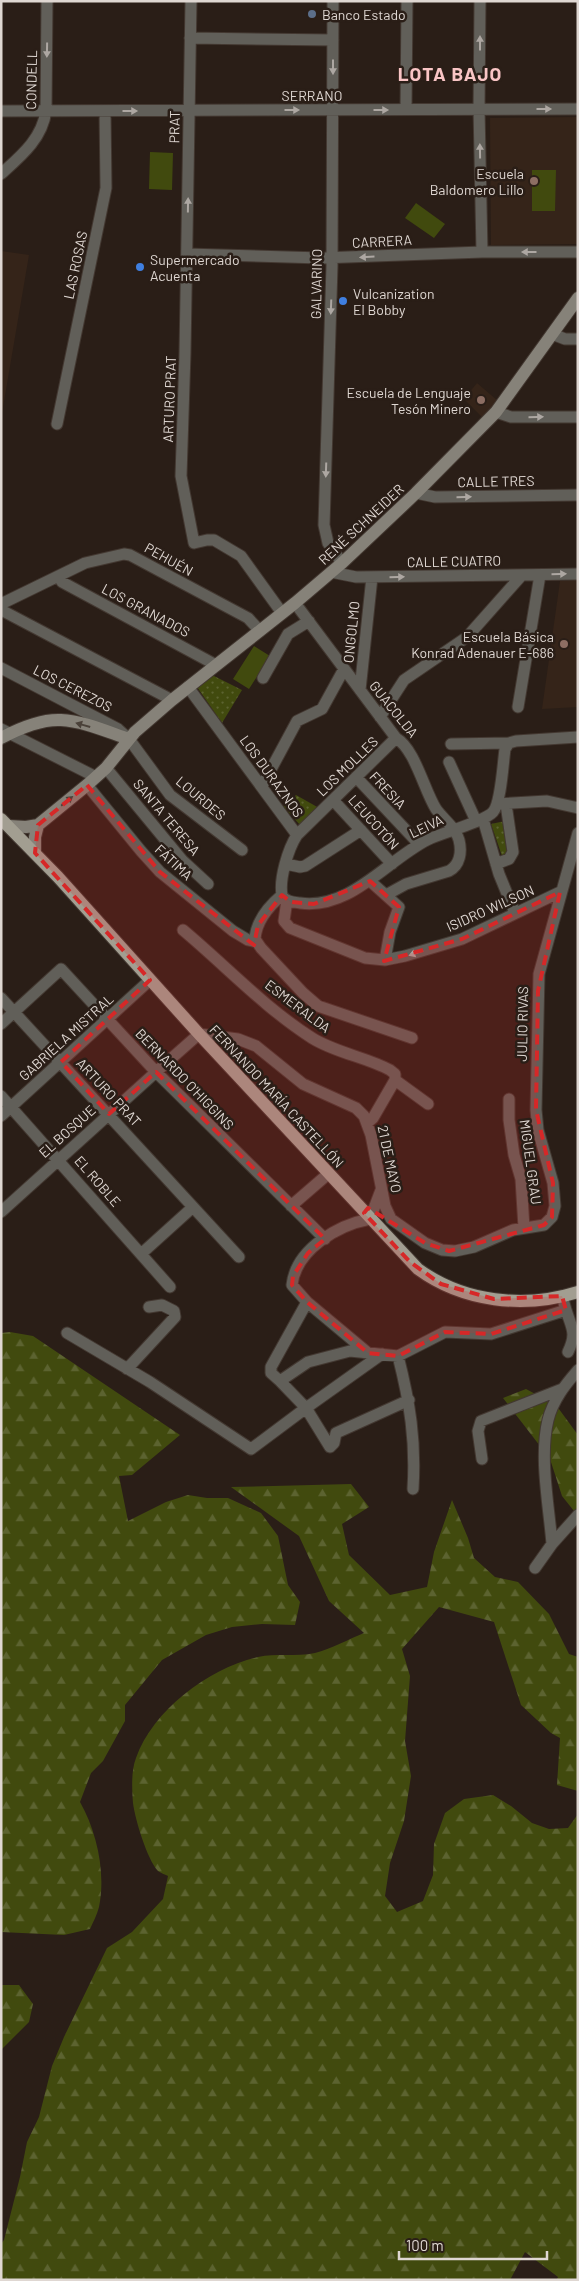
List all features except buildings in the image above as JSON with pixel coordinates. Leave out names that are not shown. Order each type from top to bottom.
[{"type":"main road","name":"RENÉ SCHNEIDER","points":[[38,824],[106,768],[130,738],[172,700],[295,603],[342,563],[416,493],[496,412],[578,298]]},
{"type":"main road","points":[[4,734],[58,720],[70,721],[130,738]]},
{"type":"main road","points":[[5,823],[38,824],[35,837],[35,853]]},
{"type":"main road","name":"FERNANDO MARÍA CASTELLÓN","points":[[5,823],[35,853],[370,1220],[418,1269],[453,1290],[480,1297],[537,1300],[578,1292]]},
{"type":"street","name":"CONDELL","points":[[1,174],[32,144],[40,132],[46,111],[47,1]]},
{"type":"street","name":"PRAT","points":[[187,254],[191,1]]},
{"type":"street","name":"GALVARINO","points":[[333,1],[332,258],[324,525],[328,543],[342,563]]},
{"type":"street","points":[[406,109],[407,1]]},
{"type":"street","points":[[480,1],[479,109],[482,252]]},
{"type":"street","points":[[190,38],[333,40]]},
{"type":"street","name":"SERRANO","points":[[1,111],[578,109]]},
{"type":"street","name":"LAS ROSAS","points":[[57,424],[106,188],[105,111]]},
{"type":"street","name":"CARRERA","points":[[187,254],[332,258],[482,252],[578,252]]},
{"type":"street","name":"ARTURO PRAT","points":[[187,254],[181,476],[194,543],[211,540],[241,556],[282,613]]},
{"type":"street","points":[[552,334],[565,339],[578,339]]},
{"type":"street","points":[[496,412],[511,417],[578,416]]},
{"type":"street","name":"CALLE TRES","points":[[416,493],[435,497],[578,495]]},
{"type":"street","name":"PEHUÉN","points":[[3,608],[85,563],[124,554],[130,555],[248,618],[260,630]]},
{"type":"street","name":"CALLE CUATRO","points":[[331,572],[349,576],[372,577],[578,574]]},
{"type":"street","points":[[380,717],[400,684],[467,637],[522,575]]},
{"type":"street","points":[[518,707],[540,575]]},
{"type":"street","name":"ONGOLMO","points":[[360,690],[372,577]]},
{"type":"street","name":"LOS GRANADOS","points":[[62,582],[216,665]]},
{"type":"street","name":"GUACOLDA","points":[[295,603],[396,738],[406,746],[434,804],[458,837],[460,849],[458,861],[454,868],[406,884],[386,895]]},
{"type":"street","points":[[3,608],[172,700]]},
{"type":"street","points":[[263,678],[288,634],[308,621]]},
{"type":"street","name":"LOS CEREZOS","points":[[1,668],[103,720],[130,738]]},
{"type":"street","points":[[262,786],[297,721],[321,711],[344,669]]},
{"type":"street","name":"LOS DURAZNOS","points":[[188,687],[297,835],[290,847],[281,888],[284,898]]},
{"type":"street","points":[[4,734],[91,781]]},
{"type":"street","name":"LOURDES","points":[[130,738],[170,795],[242,850]]},
{"type":"street","name":"LOS MOLLES","points":[[297,835],[396,738]]},
{"type":"street","points":[[451,744],[509,743],[578,738]]},
{"type":"street","points":[[496,864],[509,859],[513,852],[502,804],[505,749],[509,743]]},
{"type":"street","points":[[449,762],[480,820],[515,914]]},
{"type":"street","name":"SANTA TERESA","points":[[106,768],[182,860],[208,884]]},
{"type":"street","name":"FRESIA","points":[[356,777],[420,844]]},
{"type":"street","name":"FÁTIMA","points":[[91,781],[141,852],[160,872],[233,931],[248,940],[257,942]]},
{"type":"street","name":"LEUCOTÓN","points":[[333,800],[392,864]]},
{"type":"street","points":[[502,804],[547,801],[578,808]]},
{"type":"street","name":"LEIVA","points":[[284,898],[306,904],[322,902],[370,881],[420,844],[453,829],[480,820],[493,813],[502,804]]},
{"type":"street","points":[[286,864],[300,867],[305,866],[361,830]]},
{"type":"street","name":"JULIO RIVAS","points":[[552,1217],[555,1206],[553,1183],[538,1130],[536,1110],[538,991],[543,955],[578,834]]},
{"type":"street","points":[[370,881],[399,906],[390,932],[385,960]]},
{"type":"street","name":"ISIDRO WILSON","points":[[284,898],[284,921],[290,928],[365,958],[385,960],[462,939],[560,892]]},
{"type":"street","points":[[284,898],[271,906],[258,926],[257,942],[303,993],[318,1006],[412,1038]]},
{"type":"street","name":"ESMERALDA","points":[[183,930],[272,1008],[305,1033],[330,1047],[386,1068],[395,1074],[396,1080],[428,1104]]},
{"type":"street","name":"BERNARDO O'HIGGINS","points":[[14,1012],[61,970],[156,1072],[325,1239]]},
{"type":"street","name":"GABRIELA MISTRAL","points":[[1,1116],[150,980]]},
{"type":"street","name":"ARTURO PRAT","points":[[1,998],[239,1257]]},
{"type":"street","points":[[1,1024],[14,1012]]},
{"type":"street","name":"21 DE MAYO","points":[[199,1034],[238,1039],[256,1046],[303,1084],[356,1108],[367,1124],[385,1206],[391,1219],[408,1233],[442,1250],[456,1251],[474,1247],[508,1232],[544,1225],[552,1217]]},
{"type":"street","name":"EL BOSQUE","points":[[3,1206],[59,1159],[199,1034]]},
{"type":"street","points":[[367,1124],[373,1118],[396,1080]]},
{"type":"street","name":"EL ROBLE","points":[[1,1096],[59,1159],[170,1287]]},
{"type":"street","name":"MIGUEL GRAU","points":[[509,1099],[509,1120],[520,1179],[524,1228]]},
{"type":"street","points":[[291,1206],[328,1174]]},
{"type":"street","points":[[368,1353],[307,1302],[292,1285],[293,1276],[308,1252],[344,1226],[370,1220],[382,1186]]},
{"type":"street","points":[[142,1254],[193,1207]]},
{"type":"street","points":[[562,1296],[574,1334],[574,1339],[568,1352]]},
{"type":"street","points":[[307,1302],[271,1367],[271,1373],[306,1408],[330,1447],[334,1443],[336,1433],[410,1400]]},
{"type":"street","points":[[128,1369],[175,1317],[174,1312],[162,1304],[148,1306]]},
{"type":"street","points":[[280,1382],[308,1362],[350,1351],[398,1356],[445,1332],[491,1334],[566,1310]]},
{"type":"street","points":[[66,1334],[128,1369],[251,1449],[382,1354]]},
{"type":"street","points":[[398,1356],[410,1400],[416,1456],[414,1489]]},
{"type":"street","points":[[552,1544],[545,1464],[548,1420],[562,1389],[578,1370]]},
{"type":"street","points":[[482,1459],[478,1431],[481,1421],[562,1389]]},
{"type":"street","points":[[535,1568],[552,1544],[578,1516]]},
{"type":"highlighted area","points":[[87,785],[160,872],[254,945],[258,925],[282,895],[291,902],[314,904],[370,881],[399,907],[384,961],[462,939],[560,892],[538,991],[536,1110],[553,1183],[552,1217],[544,1225],[449,1251],[425,1243],[368,1208],[364,1213],[410,1262],[441,1284],[494,1299],[562,1296],[566,1310],[491,1334],[445,1332],[398,1356],[368,1353],[307,1302],[292,1285],[293,1276],[308,1253],[325,1239],[156,1072],[109,1114],[61,1062],[150,980],[35,853],[38,825]]},
{"type":"shaded area","name":"Escuela Baldomero Lillo","points":[[578,117],[578,244],[491,245],[490,118]]},
{"type":"shaded area","points":[[1,251],[29,255],[1,419]]},
{"type":"shaded area","name":"Escuela de Lenguaje Tesón Minero","points":[[477,383],[498,401],[483,418],[464,399]]},
{"type":"shaded area","name":"Escuela Básica Konrad Adenauer E-686","points":[[578,580],[578,707],[542,709],[560,581]]},
{"type":"green space","points":[[150,152],[173,153],[172,190],[149,189]]},
{"type":"green space","points":[[532,170],[556,170],[555,211],[532,211]]},
{"type":"green space","points":[[416,203],[445,224],[434,238],[405,218]]},
{"type":"green space","points":[[254,646],[270,656],[249,689],[233,679]]},
{"type":"green space","points":[[212,675],[242,690],[222,723],[197,687]]},
{"type":"green space","points":[[296,795],[319,808],[300,825],[283,806]]},
{"type":"green space","points":[[505,821],[511,854],[502,856],[491,824]]},
{"type":"green space","points":[[10,1332],[33,1336],[180,1435],[132,1475],[119,1476],[128,1521],[166,1502],[188,1495],[207,1498],[228,1498],[261,1513],[278,1536],[288,1585],[300,1602],[295,1625],[262,1624],[232,1627],[206,1635],[162,1660],[125,1705],[125,1721],[103,1761],[91,1773],[80,1802],[91,1826],[101,1867],[99,1907],[90,1929],[64,1935],[1,1932],[1,1333]]},
{"type":"green space","points":[[526,1389],[556,1405],[578,1435],[578,1516],[562,1496],[550,1459],[503,1398]]},
{"type":"green space","points":[[351,1484],[369,1507],[342,1524],[349,1555],[390,1595],[427,1587],[434,1552],[452,1500],[474,1558],[495,1577],[518,1582],[549,1614],[569,1654],[578,1657],[578,1791],[557,1785],[560,1738],[551,1733],[521,1705],[494,1622],[439,1607],[402,1649],[410,1676],[405,1741],[411,1776],[404,1821],[390,1863],[385,1896],[397,1912],[423,1901],[433,1875],[434,1844],[445,1813],[464,1799],[493,1795],[511,1806],[532,1823],[549,1829],[568,1828],[578,1814],[578,2280],[557,2280],[558,2277],[525,2252],[510,2280],[1,2280],[1,2244],[4,2240],[27,2142],[39,2117],[52,2066],[64,2037],[107,1948],[132,1932],[163,1899],[168,1876],[158,1871],[150,1858],[136,1819],[133,1803],[133,1769],[144,1740],[169,1708],[202,1681],[221,1671],[258,1657],[315,1653],[364,1633],[329,1601],[299,1536],[231,1487]]},
{"type":"green space","points":[[1,1985],[19,1985],[33,2004],[29,2022],[1,2050]]},
{"type":"place","name":"Banco Estado","points":[[312,14]]},
{"type":"place","name":"Escuela Baldomero Lillo","points":[[534,181]]},
{"type":"place","name":"Supermercado Acuenta","points":[[140,267]]},
{"type":"place","name":"Vulcanization El Bobby","points":[[343,301]]},
{"type":"place","name":"Escuela de Lenguaje Tesón Minero","points":[[481,400]]},
{"type":"place","name":"Escuela Básica Konrad Adenauer E-686","points":[[564,644]]},
{"type":"district","name":"LOTA BAJO","points":[[450,73]]}]
